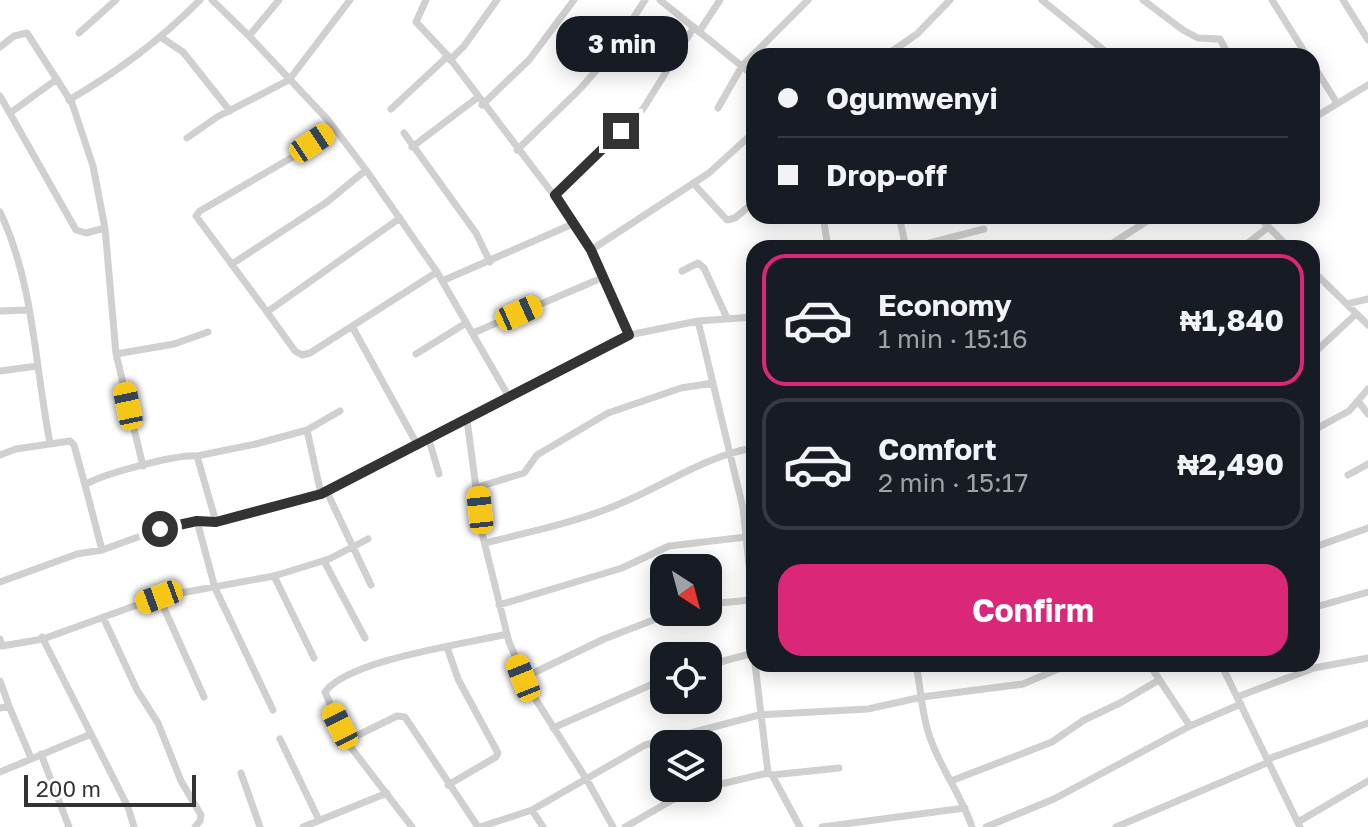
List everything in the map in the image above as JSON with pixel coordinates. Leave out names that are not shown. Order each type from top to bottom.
[{"type":"street","points":[[79,33],[116,0]]},
{"type":"street","points":[[69,100],[132,61],[162,38],[200,0]]},
{"type":"street","points":[[212,0],[334,128],[366,170],[437,272],[509,397]]},
{"type":"street","points":[[249,36],[279,0]]},
{"type":"street","points":[[187,138],[200,127],[289,80],[350,0]]},
{"type":"street","points":[[426,0],[416,22],[449,58],[575,223],[591,250],[629,335]]},
{"type":"street","points":[[391,109],[464,46],[497,0]]},
{"type":"street","points":[[412,147],[480,101],[529,60],[574,0]]},
{"type":"street","points":[[517,150],[608,57],[645,0]]},
{"type":"street","points":[[660,0],[746,69]]},
{"type":"street","points":[[555,195],[643,109],[720,0]]},
{"type":"street","points":[[760,48],[808,0]]},
{"type":"street","points":[[897,48],[917,34],[950,0]]},
{"type":"street","points":[[1042,0],[1101,48]]},
{"type":"street","points":[[1143,0],[1198,38],[1220,39],[1225,48]]},
{"type":"street","points":[[1285,0],[1274,3],[1302,48]]},
{"type":"street","points":[[1343,0],[1368,40]]},
{"type":"street","points":[[0,47],[14,36],[26,32],[69,100],[93,166],[105,228],[116,354],[143,466]]},
{"type":"street","points":[[162,38],[183,52],[230,111]]},
{"type":"street","points":[[718,108],[746,62]]},
{"type":"street","points":[[1320,76],[1337,103]]},
{"type":"street","points":[[10,113],[57,79]]},
{"type":"street","points":[[1320,114],[1368,85]]},
{"type":"street","points":[[0,97],[76,230],[86,233],[105,228]]},
{"type":"street","points":[[334,128],[291,158],[200,211],[197,220],[295,351],[302,355],[353,328],[437,272]]},
{"type":"street","points":[[404,133],[476,233],[490,262]]},
{"type":"street","points":[[591,250],[722,163],[746,140]]},
{"type":"street","points":[[232,264],[327,202],[366,170]]},
{"type":"street","points":[[693,183],[727,220],[746,209]]},
{"type":"street","points":[[0,212],[10,236],[28,310],[50,443]]},
{"type":"street","points":[[267,312],[400,218]]},
{"type":"street","points":[[442,281],[575,223]]},
{"type":"street","points":[[1118,240],[1142,224]]},
{"type":"street","points":[[1264,224],[1280,240]]},
{"type":"street","points":[[1252,240],[1267,228]]},
{"type":"street","points":[[940,240],[984,229]]},
{"type":"street","points":[[682,271],[698,263],[704,268],[727,318]]},
{"type":"street","points":[[473,333],[604,277]]},
{"type":"street","points":[[1320,279],[1368,325]]},
{"type":"street","points":[[1347,304],[1368,299]]},
{"type":"street","points":[[0,311],[28,310]]},
{"type":"street","points":[[1320,348],[1356,314]]},
{"type":"street","points":[[0,582],[145,533],[197,521],[216,522],[323,492],[418,446],[629,335],[698,321],[746,317]]},
{"type":"street","points":[[499,605],[622,568],[669,546],[746,537],[745,521],[698,321]]},
{"type":"street","points":[[416,354],[466,323]]},
{"type":"street","points":[[353,328],[418,446]]},
{"type":"street","points":[[116,354],[174,344],[208,332]]},
{"type":"street","points":[[0,371],[37,366]]},
{"type":"street","points":[[478,487],[524,473],[537,455],[608,413],[681,388],[713,383]]},
{"type":"street","points":[[1320,427],[1349,411],[1368,389]]},
{"type":"street","points":[[1358,401],[1368,414]]},
{"type":"street","points":[[85,485],[143,466],[256,444],[307,430],[340,411]]},
{"type":"street","points":[[467,420],[485,543],[507,634],[523,678],[613,827]]},
{"type":"street","points":[[307,430],[323,492],[371,585]]},
{"type":"street","points":[[429,440],[439,474]]},
{"type":"street","points":[[0,455],[16,449],[70,441],[74,445],[102,550]]},
{"type":"street","points":[[485,543],[562,524],[615,506],[729,451],[746,449]]},
{"type":"street","points":[[197,456],[216,522]]},
{"type":"street","points":[[1348,475],[1368,464]]},
{"type":"street","points":[[197,521],[215,588],[273,710]]},
{"type":"street","points":[[1320,545],[1368,528]]},
{"type":"street","points":[[1,644],[43,639],[159,597],[274,576],[324,561],[368,539]]},
{"type":"street","points":[[324,561],[365,638]]},
{"type":"street","points":[[274,576],[314,658]]},
{"type":"street","points":[[1320,606],[1368,592]]},
{"type":"street","points":[[159,597],[204,697]]},
{"type":"street","points":[[722,603],[746,600]]},
{"type":"street","points":[[103,617],[137,690],[158,723],[181,781],[201,815],[195,827]]},
{"type":"street","points":[[523,678],[604,639],[650,621]]},
{"type":"street","points":[[412,827],[346,741],[326,697],[327,689],[340,679],[389,660],[507,634]]},
{"type":"street","points":[[43,639],[128,807],[134,827]]},
{"type":"street","points":[[447,647],[458,679],[498,753],[448,785]]},
{"type":"street","points":[[722,661],[746,654]]},
{"type":"street","points":[[1320,667],[1368,658]]},
{"type":"street","points":[[756,672],[759,715],[770,774],[800,827]]},
{"type":"street","points":[[917,672],[926,726],[972,827]]},
{"type":"street","points":[[346,741],[397,716],[405,717],[479,827],[532,810],[645,745],[759,715],[868,709],[922,697],[1023,684],[1051,672]]},
{"type":"street","points":[[1154,672],[1190,726]]},
{"type":"street","points":[[1225,672],[1299,824],[1368,781]]},
{"type":"street","points":[[986,827],[1054,799],[1239,700],[1305,672]]},
{"type":"street","points":[[951,781],[1052,742],[1084,720],[1159,680]]},
{"type":"street","points":[[0,681],[31,758]]},
{"type":"street","points":[[553,728],[650,685]]},
{"type":"street","points":[[0,708],[9,706]]},
{"type":"street","points":[[1116,827],[1268,760],[1368,723]]},
{"type":"street","points":[[0,772],[91,734]]},
{"type":"street","points":[[280,739],[319,820]]},
{"type":"street","points":[[41,754],[69,827]]},
{"type":"street","points":[[722,785],[770,774],[839,768]]},
{"type":"street","points":[[241,773],[260,827]]},
{"type":"street","points":[[303,827],[387,793]]},
{"type":"street","points":[[625,827],[669,802]]},
{"type":"street","points":[[822,827],[965,808]]},
{"type":"street","points":[[532,810],[543,827]]},
{"type":"route","points":[[160,529],[197,521],[216,522],[321,494],[629,335],[591,250],[555,195],[621,131]]}]
